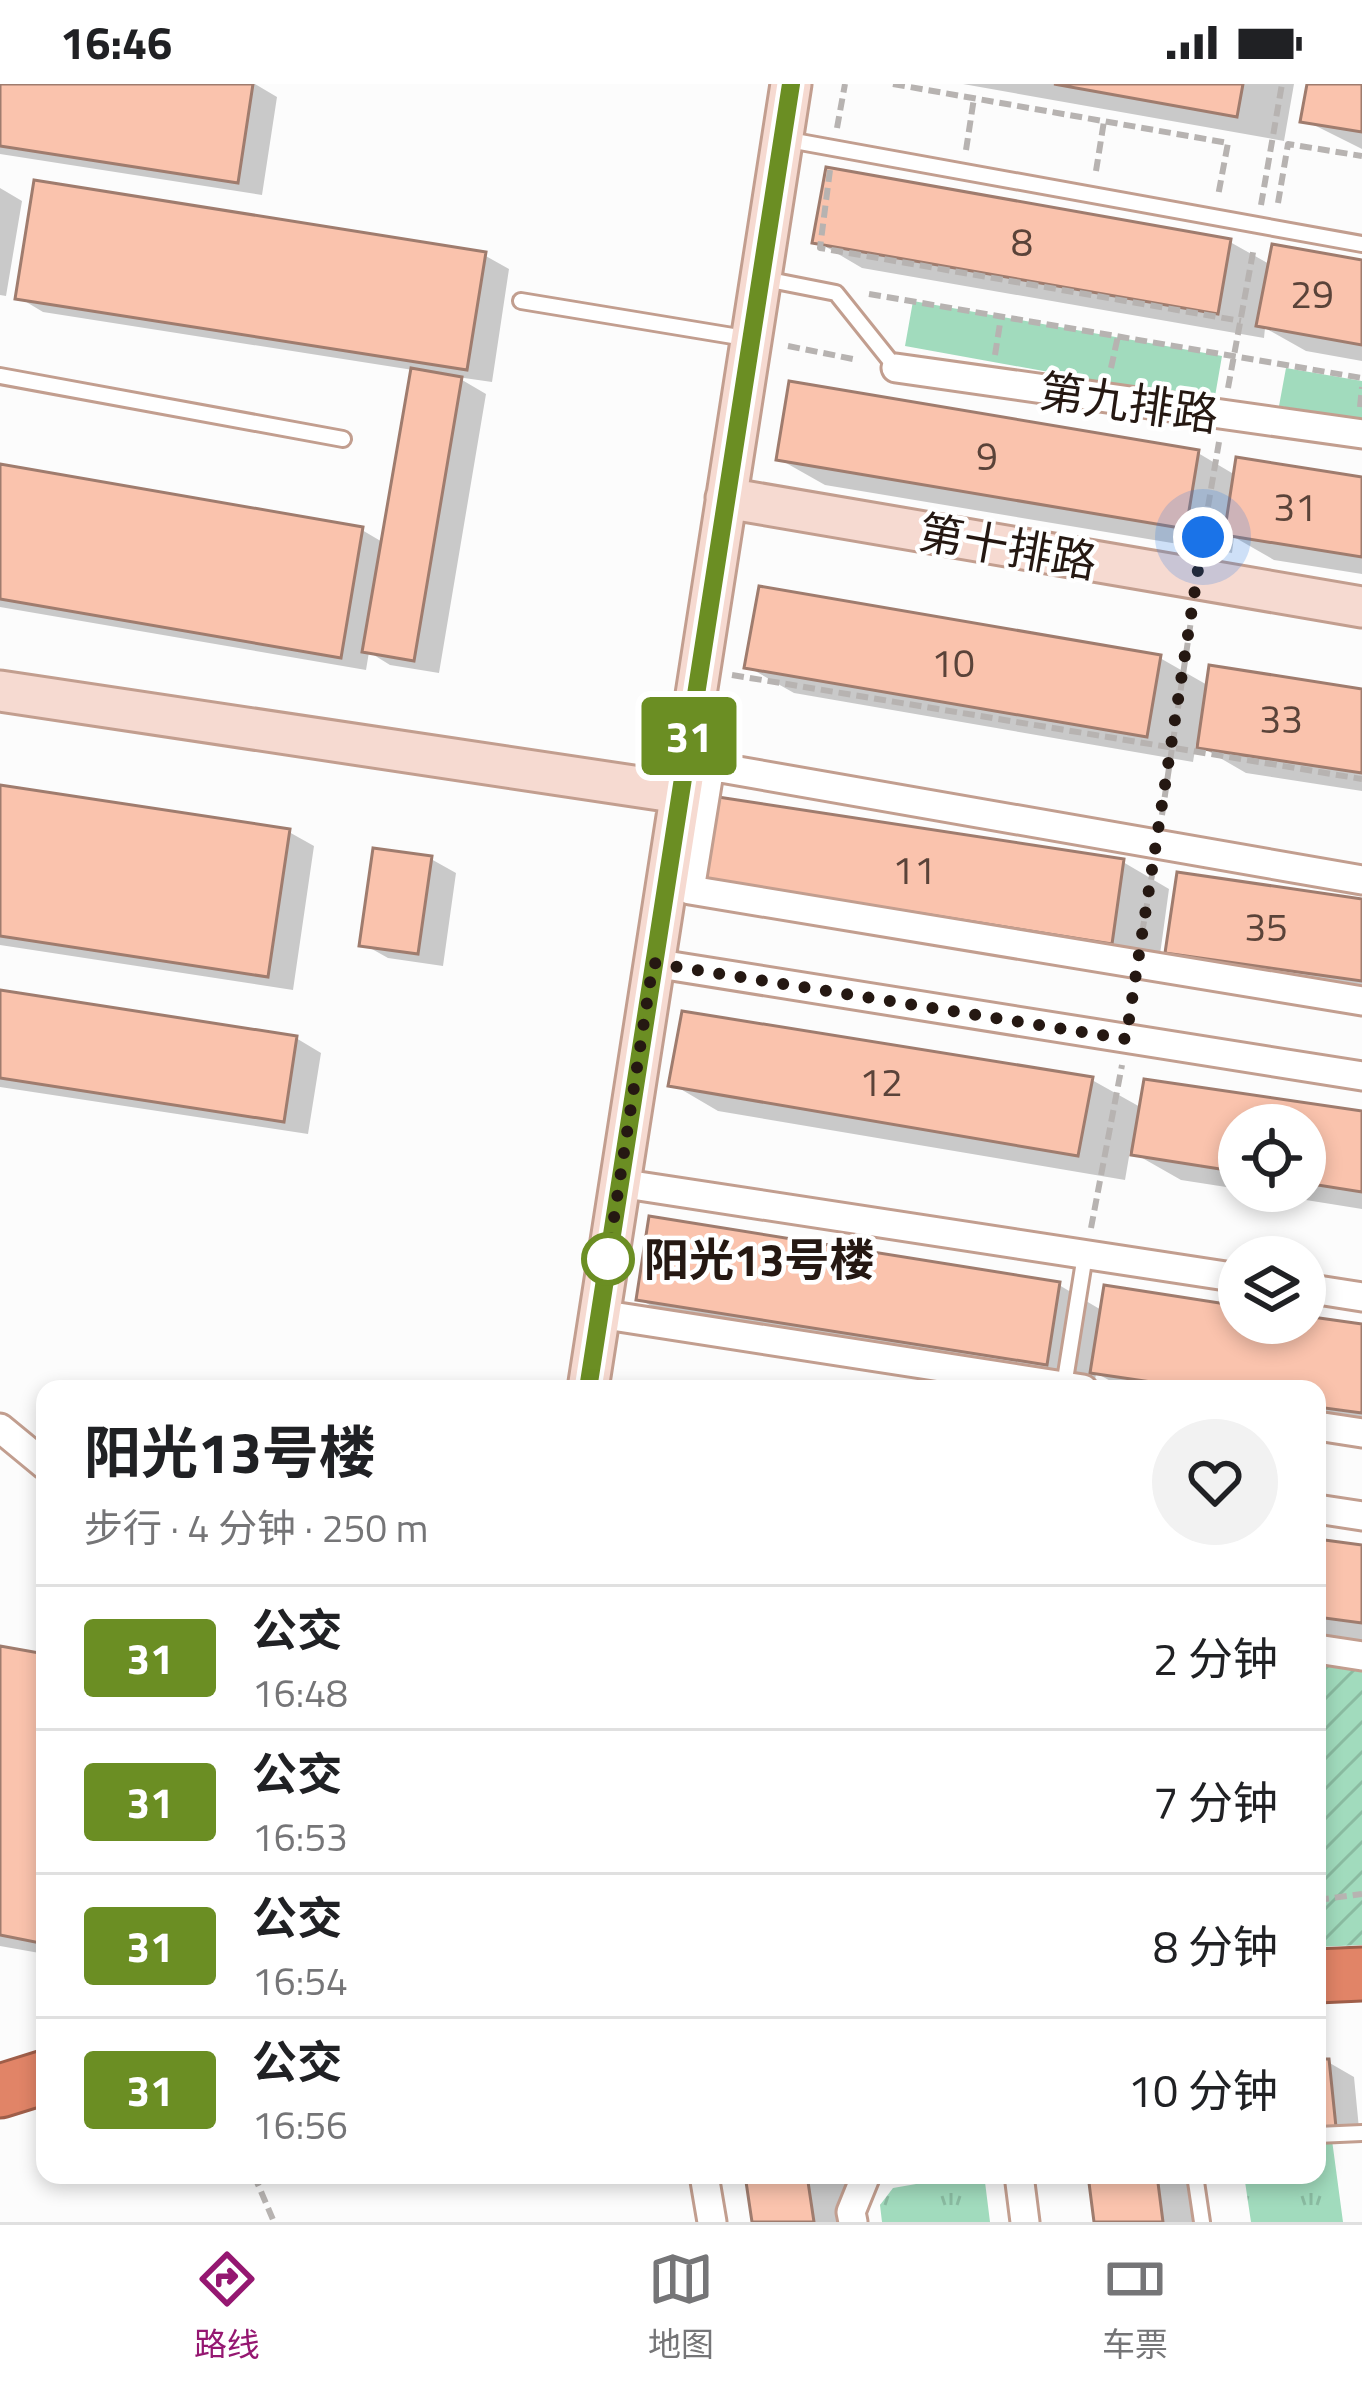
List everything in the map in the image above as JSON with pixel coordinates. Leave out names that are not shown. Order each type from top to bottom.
[{"type":"highway","points":[[1326,1976],[1362,1974]]},
{"type":"highway","points":[[0,2091],[36,2080]]},
{"type":"street","points":[[589,1380],[653,963],[692,774],[726,497],[762,341],[760,278],[791,84]]},
{"type":"street","name":"第九排路","points":[[896,368],[1362,434]]},
{"type":"street","name":"第十排路","points":[[726,497],[1362,607]]},
{"type":"street","points":[[0,691],[692,774],[1362,880]]},
{"type":"street","points":[[692,774],[690,890],[1362,1001]]},
{"type":"street","points":[[653,963],[1362,1076]]},
{"type":"street","points":[[619,1184],[1218,1275]]},
{"type":"street","points":[[1326,1291],[1362,1297]]},
{"type":"street","points":[[599,1314],[1019,1380]]},
{"type":"street","points":[[1326,1427],[1362,1432]]},
{"type":"street","points":[[0,1428],[36,1458]]},
{"type":"street","points":[[1326,1510],[1362,1516]]},
{"type":"street","points":[[1326,1651],[1362,1657]]},
{"type":"street","points":[[706,2184],[712,2222]]},
{"type":"street","points":[[853,2222],[851,2212],[862,2184]]},
{"type":"street","points":[[1020,2184],[1025,2222]]},
{"type":"lane","points":[[782,139],[1362,244]]},
{"type":"lane","points":[[760,278],[838,296],[896,368]]},
{"type":"lane","points":[[521,301],[762,341]]},
{"type":"lane","points":[[0,376],[343,439]]},
{"type":"lane","points":[[1071,1380],[1085,1255]]},
{"type":"lane","points":[[1326,2135],[1362,2133]]},
{"type":"lane","points":[[1197,2184],[1202,2222]]},
{"type":"path","points":[[845,84],[820,248],[1240,321]]},
{"type":"path","points":[[893,84],[1228,143],[1214,218]]},
{"type":"path","points":[[1265,227],[1282,84]]},
{"type":"path","points":[[963,172],[974,98]]},
{"type":"path","points":[[1092,195],[1104,121]]},
{"type":"path","points":[[1224,416],[1240,321],[1288,144],[1362,156]]},
{"type":"path","points":[[838,296],[867,294],[1362,378]]},
{"type":"path","points":[[762,341],[816,352]]},
{"type":"path","points":[[1136,964],[1214,472]]},
{"type":"path","points":[[735,655],[731,675],[1362,779]]},
{"type":"path","points":[[1096,1199],[1126,1039]]},
{"type":"path","points":[[1326,1899],[1362,1894]]},
{"type":"path","points":[[258,2184],[274,2222]]},
{"type":"green space","points":[[913,301],[1222,356],[1214,402],[905,346]]},
{"type":"green space","points":[[1286,368],[1362,381],[1362,419],[1279,406]]},
{"type":"green space","points":[[1326,1660],[1362,1666],[1362,1945],[1326,1947]]},
{"type":"green space","points":[[1326,2140],[1332,2140],[1343,2222],[1251,2222],[1245,2184],[1326,2184]]},
{"type":"green space","points":[[985,2184],[990,2222],[882,2222],[880,2205],[893,2188]]},
{"type":"building","points":[[0,84],[253,84],[238,183],[0,146]]},
{"type":"building","points":[[1054,84],[1243,84],[1237,117]]},
{"type":"building","points":[[1307,84],[1362,84],[1362,132],[1300,122]]},
{"type":"building","points":[[826,167],[1231,239],[1218,314],[812,243]]},
{"type":"building","points":[[34,180],[486,252],[467,370],[15,299]]},
{"type":"building","points":[[1272,244],[1362,260],[1362,345],[1256,326]]},
{"type":"building","points":[[411,368],[462,377],[414,661],[362,652]]},
{"type":"building","points":[[789,381],[1199,450],[1186,529],[776,460]]},
{"type":"building","points":[[1236,457],[1362,477],[1362,557],[1224,535]]},
{"type":"building","points":[[0,464],[363,527],[341,658],[0,599]]},
{"type":"building","points":[[759,586],[1161,655],[1147,737],[744,668]]},
{"type":"building","points":[[1209,665],[1362,689],[1362,773],[1197,748]]},
{"type":"building","points":[[0,785],[290,829],[268,977],[0,936]]},
{"type":"building","points":[[718,797],[1124,859],[1112,944],[704,879]]},
{"type":"building","points":[[373,848],[432,856],[418,954],[359,946]]},
{"type":"building","points":[[1177,872],[1362,899],[1362,981],[1165,953]]},
{"type":"building","points":[[0,990],[297,1036],[284,1122],[0,1078]]},
{"type":"building","points":[[682,1011],[1093,1077],[1078,1156],[668,1086]]},
{"type":"building","points":[[1144,1079],[1314,1104],[1218,1104],[1218,1169],[1131,1155]]},
{"type":"building","points":[[1326,1106],[1362,1111],[1362,1192],[1326,1186]]},
{"type":"building","points":[[649,1216],[1060,1282],[1047,1365],[636,1300]]},
{"type":"building","points":[[1104,1285],[1218,1303],[1218,1344],[1326,1344],[1326,1319],[1362,1324],[1362,1413],[1326,1408],[1326,1380],[1138,1380],[1090,1373]]},
{"type":"building","points":[[1326,1540],[1362,1545],[1362,1623],[1326,1618]]},
{"type":"building","points":[[0,1646],[36,1652],[36,1942],[0,1935]]},
{"type":"building","points":[[1326,2059],[1329,2059],[1336,2127],[1326,2127]]},
{"type":"building","points":[[746,2184],[808,2184],[814,2222],[752,2222]]},
{"type":"building","points":[[1089,2184],[1158,2184],[1163,2222],[1094,2222]]},
{"type":"bus line","name":"31","points":[[589,1380],[791,84]]},
{"type":"place","name":"阳光13号楼","points":[[608,1259]]},
{"type":"route","points":[[608,1259],[606,1270],[653,963],[1126,1039],[1203,537]]}]
